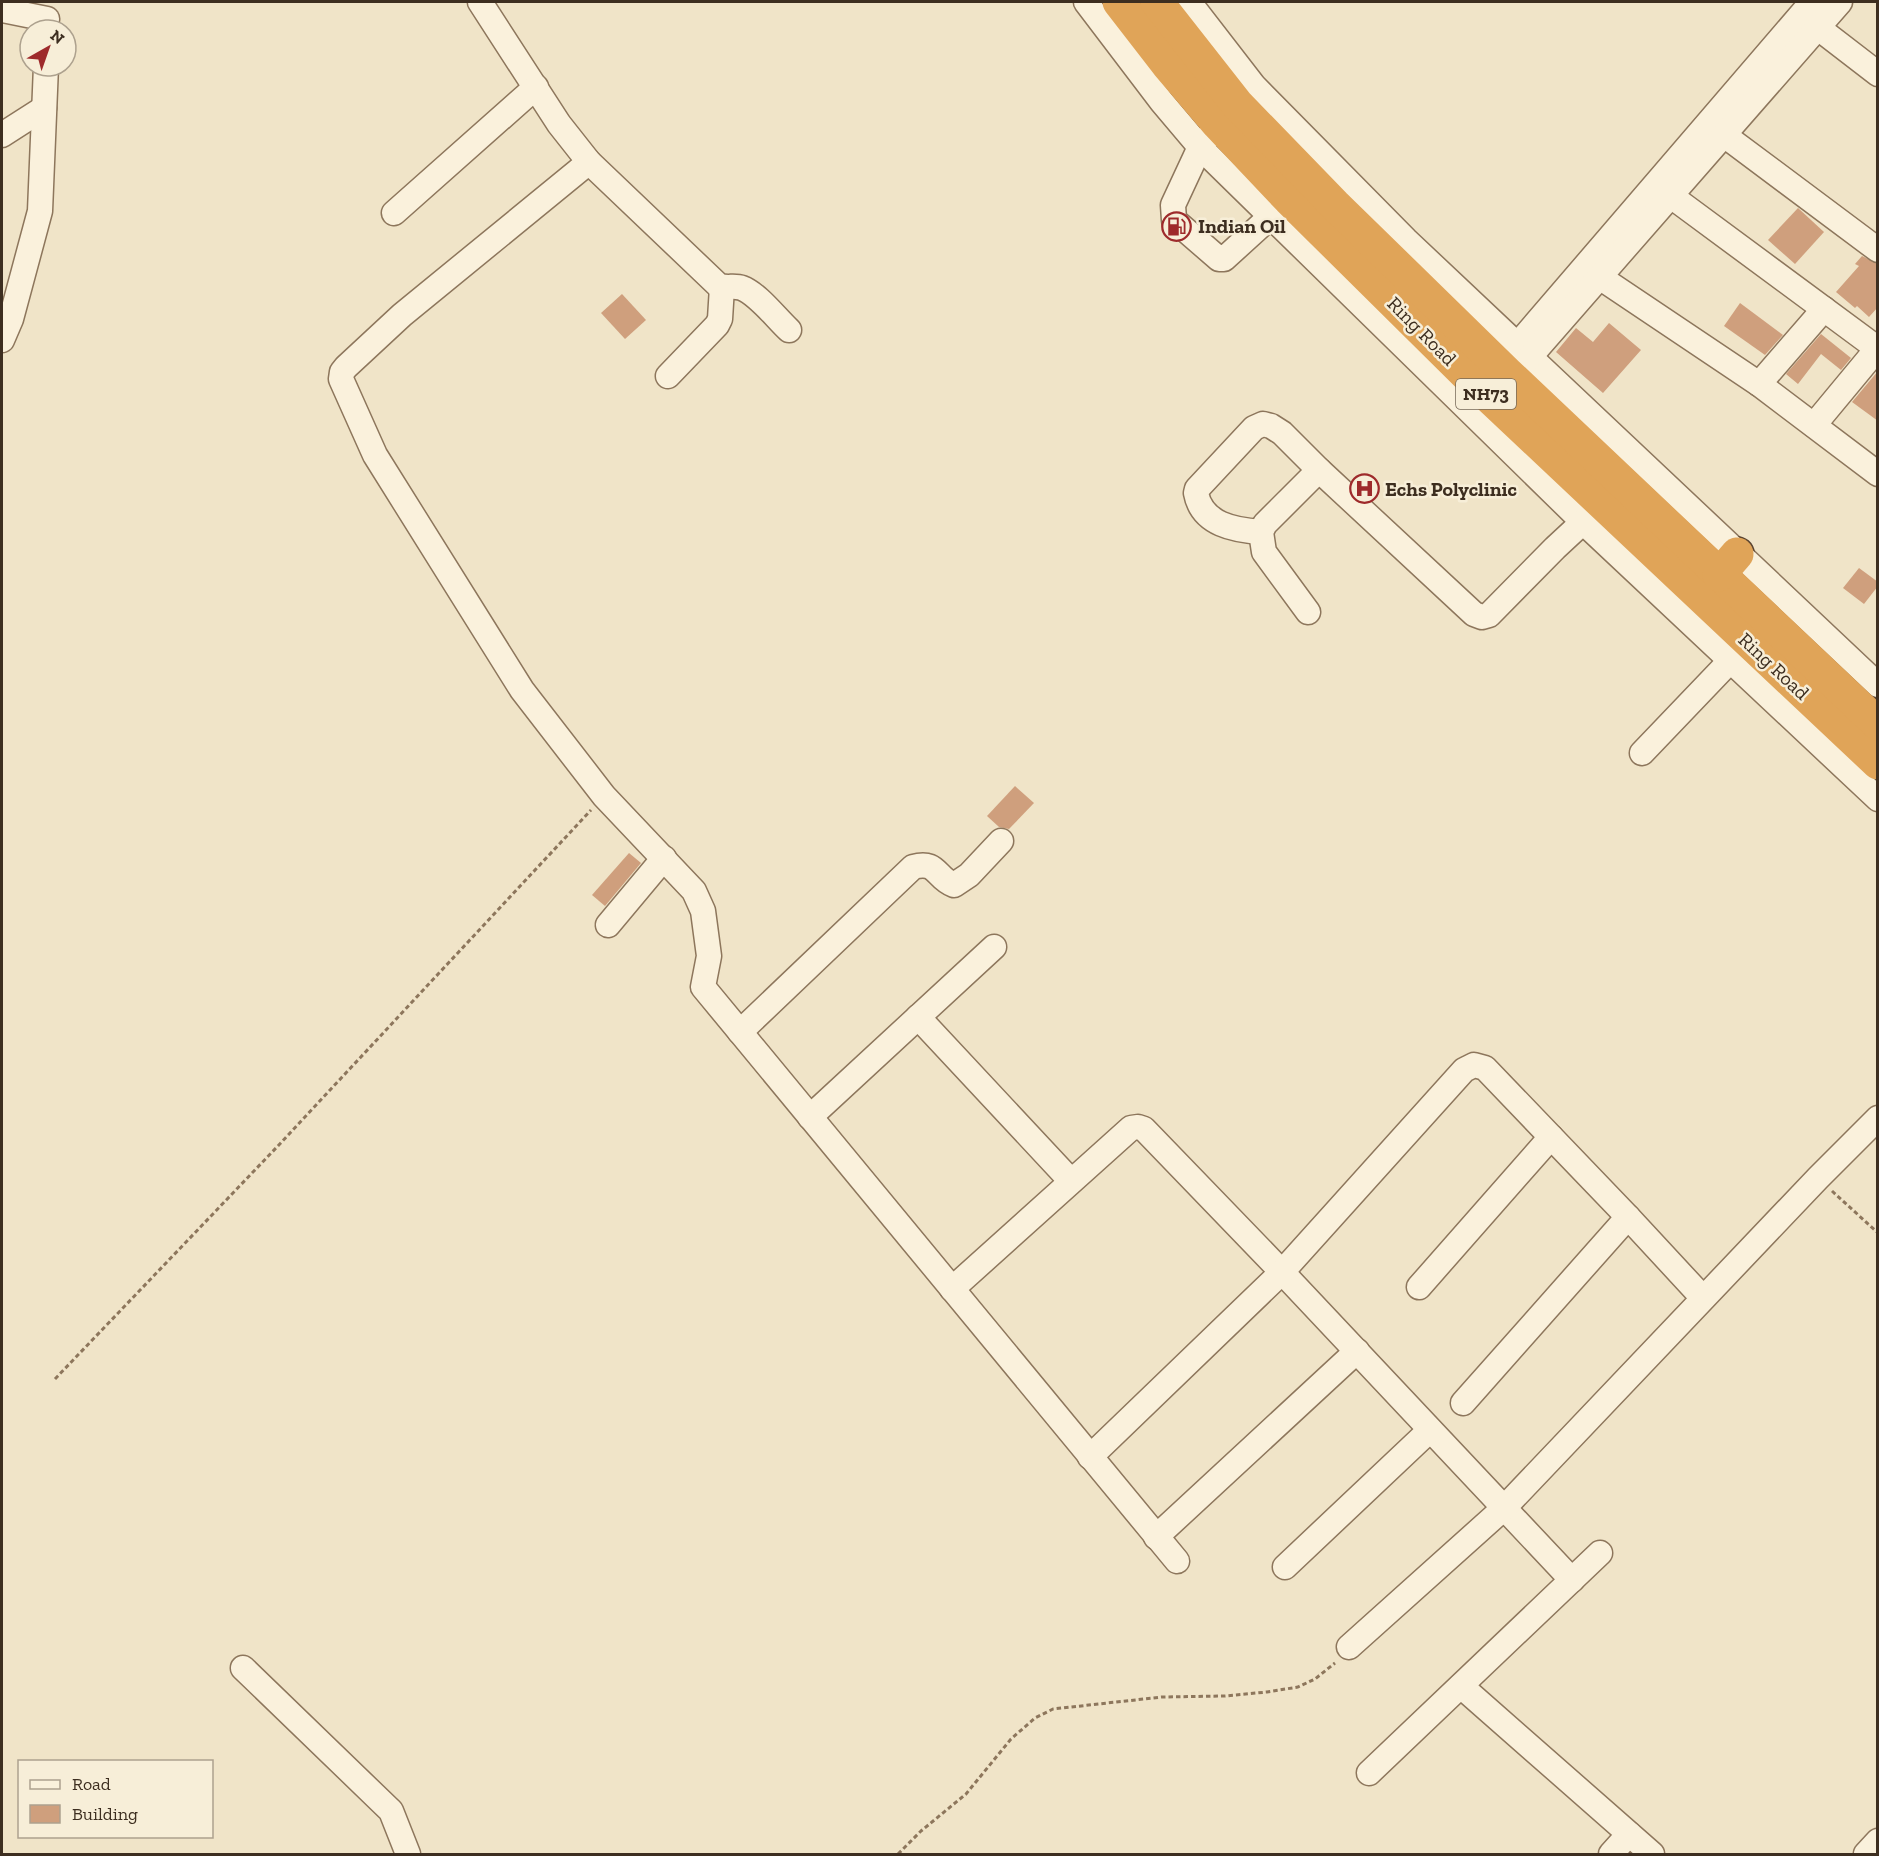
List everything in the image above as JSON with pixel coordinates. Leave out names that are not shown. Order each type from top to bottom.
[{"type":"highway","name":"Ring Road","points":[[1119,2],[1167,63],[1515,362],[1706,582],[1878,763]]},
{"type":"highway","name":"Ring Road","points":[[1157,2],[1227,115],[1280,209],[1484,392],[1706,582],[1878,724]]},
{"type":"street","points":[[480,2],[559,124],[589,162],[722,287],[741,288],[753,295],[789,330]]},
{"type":"street","points":[[1086,2],[1162,102],[1227,115]]},
{"type":"street","points":[[1189,2],[1227,115],[1173,205],[1174,220],[1219,259],[1224,260],[1280,209],[1583,522],[1706,582],[1878,686]]},
{"type":"street","points":[[1515,362],[1594,271],[1812,2]]},
{"type":"street","points":[[1594,271],[1671,196],[1840,2]]},
{"type":"street","points":[[2,10],[47,17]]},
{"type":"street","points":[[1817,27],[1878,74]]},
{"type":"street","points":[[2,340],[11,319],[40,211],[45,78]]},
{"type":"street","points":[[394,213],[536,87]]},
{"type":"street","points":[[2,135],[44,108]]},
{"type":"street","points":[[1724,135],[1878,250]]},
{"type":"street","points":[[589,162],[402,315],[346,367],[341,378],[375,455],[522,690],[604,796],[694,891],[703,910],[709,956],[703,987],[1177,1561]]},
{"type":"street","points":[[1671,196],[1877,349],[1814,425]]},
{"type":"street","points":[[1594,271],[1759,384],[1877,473]]},
{"type":"street","points":[[668,376],[717,325],[720,319],[722,287]]},
{"type":"street","points":[[1759,384],[1824,309]]},
{"type":"street","points":[[1262,532],[1237,531],[1217,523],[1202,509],[1197,499],[1197,489],[1254,428],[1263,424],[1282,433],[1474,614],[1482,617],[1489,615],[1554,548],[1583,522]]},
{"type":"street","points":[[1308,612],[1264,552],[1262,532],[1265,524],[1319,470]]},
{"type":"street","points":[[1706,582],[1730,661],[1878,799]]},
{"type":"street","points":[[1642,753],[1730,661]]},
{"type":"street","points":[[740,1032],[913,867],[924,864],[931,867],[947,882],[954,885],[969,875],[1001,841]]},
{"type":"street","points":[[608,925],[664,858]]},
{"type":"street","points":[[810,1117],[994,947]]},
{"type":"street","points":[[918,1017],[1071,1182]]},
{"type":"street","points":[[1090,1457],[1282,1272],[1464,1070],[1474,1065],[1485,1068],[1629,1217],[1703,1298]]},
{"type":"street","points":[[1349,1647],[1503,1508],[1878,1118]]},
{"type":"street","points":[[952,1289],[1131,1128],[1144,1129],[1572,1580]]},
{"type":"street","points":[[1419,1287],[1551,1137]]},
{"type":"street","points":[[1463,1402],[1629,1217]]},
{"type":"street","points":[[1156,1537],[1357,1351]]},
{"type":"street","points":[[1285,1566],[1430,1430]]},
{"type":"street","points":[[1369,1773],[1600,1553]]},
{"type":"street","points":[[243,1668],[391,1811],[408,1854]]},
{"type":"street","points":[[1461,1686],[1652,1854]]},
{"type":"street","points":[[1611,1854],[1629,1834]]},
{"type":"street","points":[[1866,1854],[1878,1841]]},
{"type":"path","points":[[55,1379],[285,1139],[604,796]]},
{"type":"path","points":[[1818,1178],[1878,1233]]},
{"type":"path","points":[[898,1854],[966,1794],[1011,1739],[1035,1718],[1053,1709],[1162,1697],[1235,1695],[1298,1687],[1316,1679],[1330,1668],[1349,1647]]},
{"type":"building","points":[[1798,208],[1824,232],[1795,264],[1768,240]]},
{"type":"building","points":[[1862,256],[1878,264],[1878,307],[1869,317],[1836,292],[1859,266],[1855,264]]},
{"type":"building","points":[[622,294],[646,320],[625,339],[601,313]]},
{"type":"building","points":[[1740,303],[1783,335],[1765,355],[1724,326]]},
{"type":"building","points":[[1609,323],[1641,350],[1603,393],[1556,352],[1576,328],[1593,342]]},
{"type":"building","points":[[1821,334],[1851,358],[1841,370],[1821,354],[1798,384],[1786,374]]},
{"type":"building","points":[[1878,371],[1878,421],[1852,402]]},
{"type":"building","points":[[1859,568],[1878,582],[1878,586],[1864,604],[1843,588]]},
{"type":"building","points":[[1015,786],[1034,803],[1009,829],[999,827],[987,816]]},
{"type":"building","points":[[629,853],[641,863],[605,906],[592,895]]},
{"type":"place","name":"Indian Oil","points":[[1177,226]]},
{"type":"place","name":"Echs Polyclinic","points":[[1364,489]]}]
